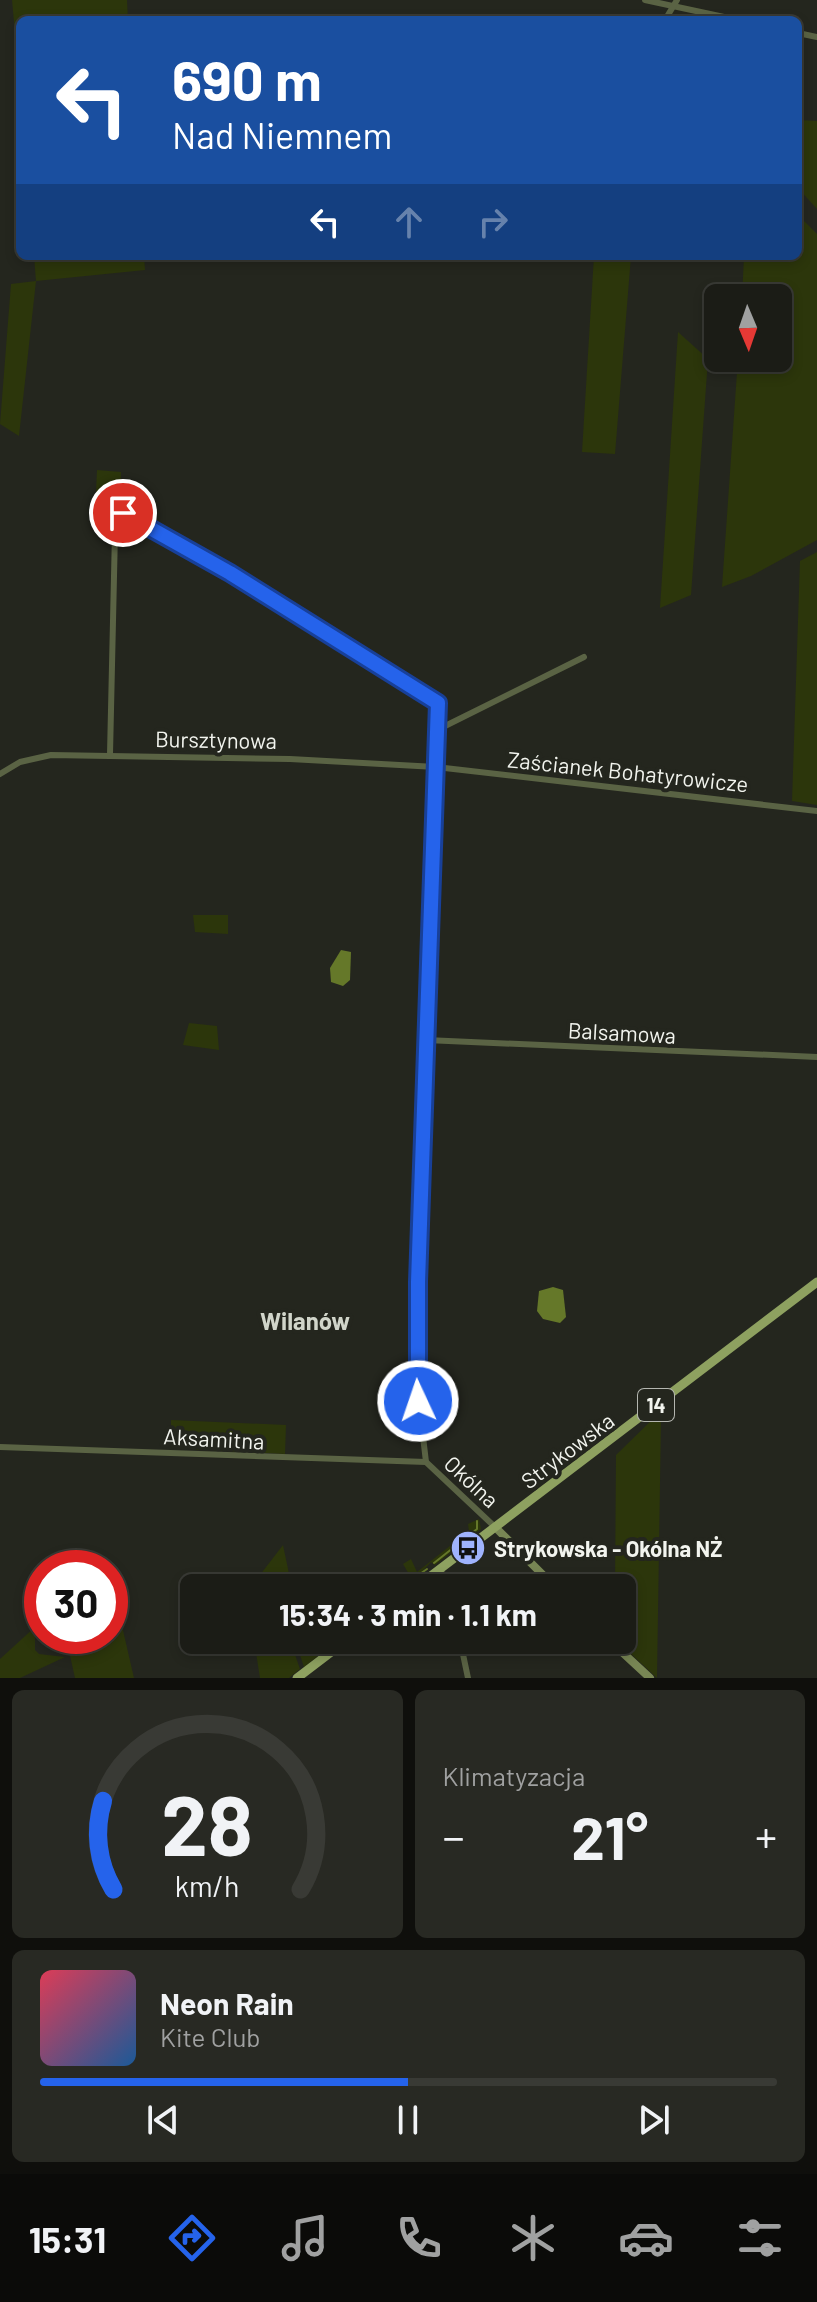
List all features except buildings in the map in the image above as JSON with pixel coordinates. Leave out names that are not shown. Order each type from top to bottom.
[{"type":"main road","name":"Strykowska","points":[[433,1574],[817,1282]]},
{"type":"main road","points":[[297,1678],[329,1654]]},
{"type":"street","points":[[645,0],[675,3],[723,16]]},
{"type":"street","name":"Okólna","points":[[110,754],[115,532],[116,519],[123,513],[244,582],[438,703],[416,1377],[426,1462],[542,1574]]},
{"type":"street","points":[[437,730],[584,657]]},
{"type":"street","name":"Bursztynowa","points":[[0,774],[39,756],[110,754],[436,767]]},
{"type":"street","name":"Zaścianek Bohatyrowicze","points":[[436,767],[817,811]]},
{"type":"street","name":"Balsamowa","points":[[426,1040],[817,1057]]},
{"type":"street","name":"Aksamitna","points":[[0,1447],[426,1462]]},
{"type":"street","points":[[440,1569],[442,1574]]},
{"type":"street","points":[[463,1654],[468,1678]]},
{"type":"street","points":[[624,1654],[650,1678]]},
{"type":"shaded area","points":[[12,0],[127,0],[128,16],[16,16],[16,44]]},
{"type":"shaded area","points":[[802,120],[817,121],[817,209],[802,192]]},
{"type":"shaded area","points":[[802,219],[817,234],[817,540],[751,576],[722,587],[737,372],[792,372],[792,284],[743,284],[744,260],[802,260]]},
{"type":"shaded area","points":[[34,260],[144,260],[145,270],[36,281]]},
{"type":"shaded area","points":[[594,260],[631,260],[615,454],[582,452]]},
{"type":"shaded area","points":[[36,281],[19,436],[0,424],[11,284]]},
{"type":"shaded area","points":[[678,332],[704,355],[704,372],[707,372],[691,595],[660,608]]},
{"type":"shaded area","points":[[97,470],[121,472],[120,507],[96,492]]},
{"type":"shaded area","points":[[817,552],[817,805],[792,801],[800,561]]},
{"type":"shaded area","points":[[193,915],[228,915],[228,934],[195,932]]},
{"type":"shaded area","points":[[341,950],[351,952],[350,980],[343,986],[331,982],[330,968]]},
{"type":"shaded area","points":[[189,1023],[217,1026],[219,1050],[183,1045]]},
{"type":"shaded area","points":[[553,1287],[563,1290],[566,1317],[560,1323],[543,1319],[537,1311],[539,1291]]},
{"type":"shaded area","points":[[656,1416],[661,1418],[657,1678],[631,1654],[636,1654],[636,1574],[615,1574],[616,1455]]},
{"type":"shaded area","points":[[171,1420],[286,1425],[285,1454],[171,1448]]},
{"type":"shaded area","points":[[479,1519],[481,1529],[435,1565],[431,1562],[420,1574],[409,1574],[403,1564],[411,1559],[417,1572],[469,1531],[468,1524]]},
{"type":"shaded area","points":[[283,1545],[289,1574],[261,1574]]},
{"type":"shaded area","points":[[24,1637],[24,1654],[65,1657],[20,1678],[0,1678],[0,1659]]},
{"type":"shaded area","points":[[128,1652],[134,1678],[75,1678],[70,1654]]},
{"type":"shaded area","points":[[256,1654],[295,1654],[300,1669],[289,1678],[260,1678]]},
{"type":"shaded area","points":[[300,1654],[318,1654],[318,1656],[304,1667]]},
{"type":"waterway","points":[[434,1563],[477,1529],[477,1521]]},
{"type":"waterway","points":[[420,1574],[427,1569]]},
{"type":"place","name":"Strykowska - Okólna NŻ","points":[[468,1548]]},
{"type":"district","name":"Wilanów","points":[[305,1320]]},
{"type":"route","points":[[123,513],[230,573],[361,656],[433,697],[438,703],[418,1282],[418,1401]]}]
